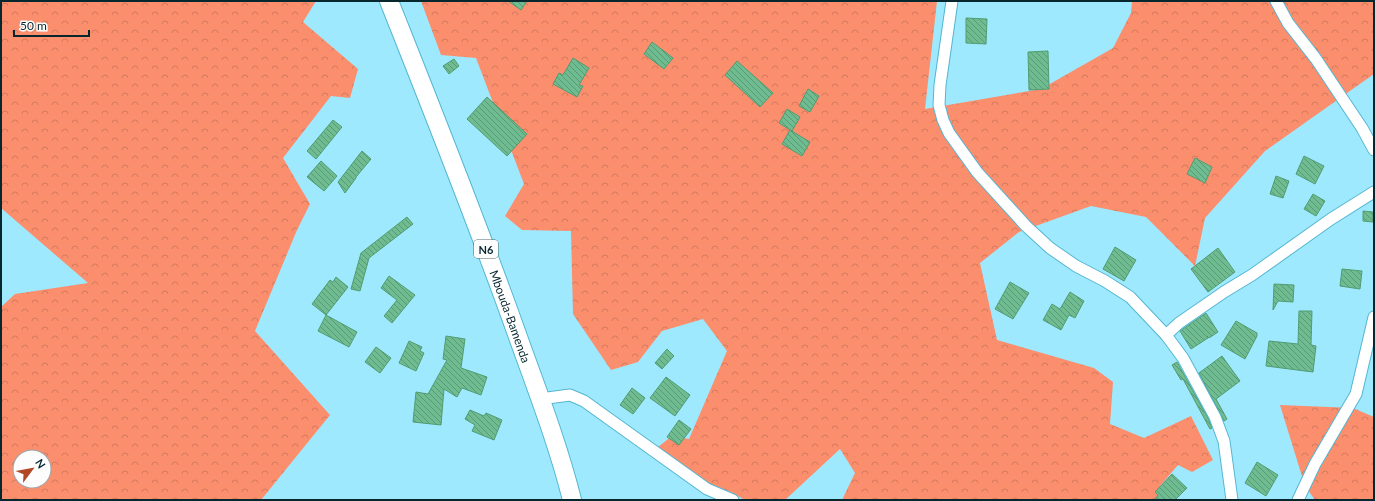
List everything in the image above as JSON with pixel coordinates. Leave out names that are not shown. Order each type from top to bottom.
[{"type":"highway","name":"Mbouda-Bamenda","points":[[388,1],[506,302],[540,399],[566,477],[572,500]]},
{"type":"street","points":[[952,1],[940,85],[939,105],[943,120],[949,133],[977,172],[1026,226],[1050,248],[1076,266],[1105,281],[1130,297],[1166,334],[1183,358],[1215,416],[1224,441],[1232,500]]},
{"type":"street","points":[[1276,1],[1288,23],[1316,59],[1362,128],[1374,150]]},
{"type":"street","points":[[1166,334],[1179,323],[1224,292],[1252,275],[1331,219],[1374,192]]},
{"type":"street","points":[[1298,500],[1315,464],[1356,394],[1374,316]]},
{"type":"street","points":[[540,399],[570,395],[584,402],[707,489],[733,500]]},
{"type":"green space","points":[[1,1],[316,1],[303,22],[358,69],[350,98],[331,96],[283,158],[310,204],[297,230],[255,331],[330,415],[261,500],[1,500],[1,307],[15,294],[88,283],[1,208]]},
{"type":"green space","points":[[421,1],[937,1],[925,109],[1041,89],[1113,48],[1131,13],[1132,1],[1374,1],[1374,74],[1265,151],[1205,218],[1195,266],[1146,217],[1091,206],[1019,232],[980,263],[997,340],[1094,368],[1113,382],[1110,424],[1144,438],[1191,416],[1213,460],[1192,472],[1178,465],[1160,486],[1168,495],[1162,500],[842,500],[855,473],[840,449],[785,500],[745,500],[731,492],[703,481],[658,447],[672,436],[689,439],[727,351],[703,319],[662,331],[638,362],[611,370],[573,314],[571,231],[522,230],[505,216],[524,184],[476,58],[441,55]]},
{"type":"green space","points":[[1280,405],[1353,408],[1374,417],[1374,500],[1315,500],[1305,486]]},
{"type":"building","points":[[508,1],[527,1],[521,10]]},
{"type":"building","points":[[966,18],[987,19],[986,44],[966,43]]},
{"type":"building","points":[[652,42],[673,58],[664,69],[644,54]]},
{"type":"building","points":[[1048,51],[1049,89],[1029,90],[1028,52]]},
{"type":"building","points":[[573,58],[589,68],[579,85],[583,86],[577,97],[553,84],[559,73],[563,75]]},
{"type":"building","points":[[454,59],[459,66],[449,74],[443,66]]},
{"type":"building","points":[[737,61],[773,93],[760,107],[725,75]]},
{"type":"building","points":[[808,89],[819,96],[810,112],[799,106]]},
{"type":"building","points":[[487,97],[527,134],[507,156],[467,119]]},
{"type":"building","points":[[787,109],[800,117],[792,131],[779,123]]},
{"type":"building","points":[[333,120],[342,127],[316,159],[307,151]]},
{"type":"building","points":[[790,130],[810,142],[802,156],[782,144]]},
{"type":"building","points":[[362,151],[371,159],[345,193],[338,182]]},
{"type":"building","points":[[1304,156],[1324,166],[1315,184],[1296,174]]},
{"type":"building","points":[[1195,158],[1212,167],[1205,183],[1187,174]]},
{"type":"building","points":[[321,161],[337,176],[324,191],[307,177]]},
{"type":"building","points":[[1276,176],[1289,181],[1283,198],[1270,194]]},
{"type":"building","points":[[1313,194],[1325,201],[1316,216],[1304,209]]},
{"type":"building","points":[[1363,211],[1373,212],[1373,222],[1363,221]]},
{"type":"building","points":[[407,217],[413,224],[369,258],[360,291],[351,289],[361,253]]},
{"type":"building","points":[[1115,247],[1136,260],[1124,281],[1103,269]]},
{"type":"building","points":[[1218,248],[1235,272],[1208,292],[1191,269]]},
{"type":"building","points":[[1342,269],[1362,271],[1360,289],[1340,286]]},
{"type":"building","points":[[389,276],[415,295],[392,323],[384,316],[397,300],[381,288]]},
{"type":"building","points":[[336,277],[348,287],[326,315],[312,304],[330,280],[333,282]]},
{"type":"building","points":[[1010,282],[1029,293],[1013,319],[995,309]]},
{"type":"building","points":[[1274,284],[1294,285],[1293,302],[1278,301],[1273,310]]},
{"type":"building","points":[[1070,292],[1084,301],[1075,318],[1069,315],[1061,330],[1043,320],[1052,304],[1060,309]]},
{"type":"building","points":[[1299,311],[1312,311],[1311,345],[1316,346],[1313,372],[1266,366],[1269,341],[1298,344]]},
{"type":"building","points":[[1206,313],[1218,332],[1209,338],[1207,336],[1208,338],[1191,349],[1180,331]]},
{"type":"building","points":[[326,315],[357,332],[349,347],[318,331]]},
{"type":"building","points":[[1236,321],[1257,333],[1257,336],[1245,359],[1221,345]]},
{"type":"building","points":[[446,336],[465,339],[461,368],[487,377],[481,395],[462,388],[457,397],[444,389],[441,425],[413,422],[416,392],[428,394],[447,360],[443,359]]},
{"type":"building","points":[[409,341],[422,347],[420,351],[424,353],[416,371],[399,363]]},
{"type":"building","points":[[376,347],[391,358],[380,373],[365,362]]},
{"type":"building","points":[[667,349],[674,356],[662,369],[655,363]]},
{"type":"building","points":[[1222,356],[1240,381],[1216,399],[1227,419],[1224,421],[1199,373]]},
{"type":"building","points":[[1177,362],[1212,428],[1210,429],[1183,379],[1181,380],[1172,365]]},
{"type":"building","points":[[666,377],[690,395],[675,416],[650,398]]},
{"type":"building","points":[[632,388],[645,398],[633,414],[620,405]]},
{"type":"building","points":[[470,410],[484,416],[486,413],[502,420],[494,440],[472,431],[475,425],[465,419]]},
{"type":"building","points":[[679,420],[691,429],[679,445],[667,437]]},
{"type":"building","points":[[1257,462],[1278,475],[1266,496],[1245,483]]},
{"type":"building","points":[[1172,474],[1187,488],[1175,500],[1155,500],[1158,495],[1155,492]]}]
